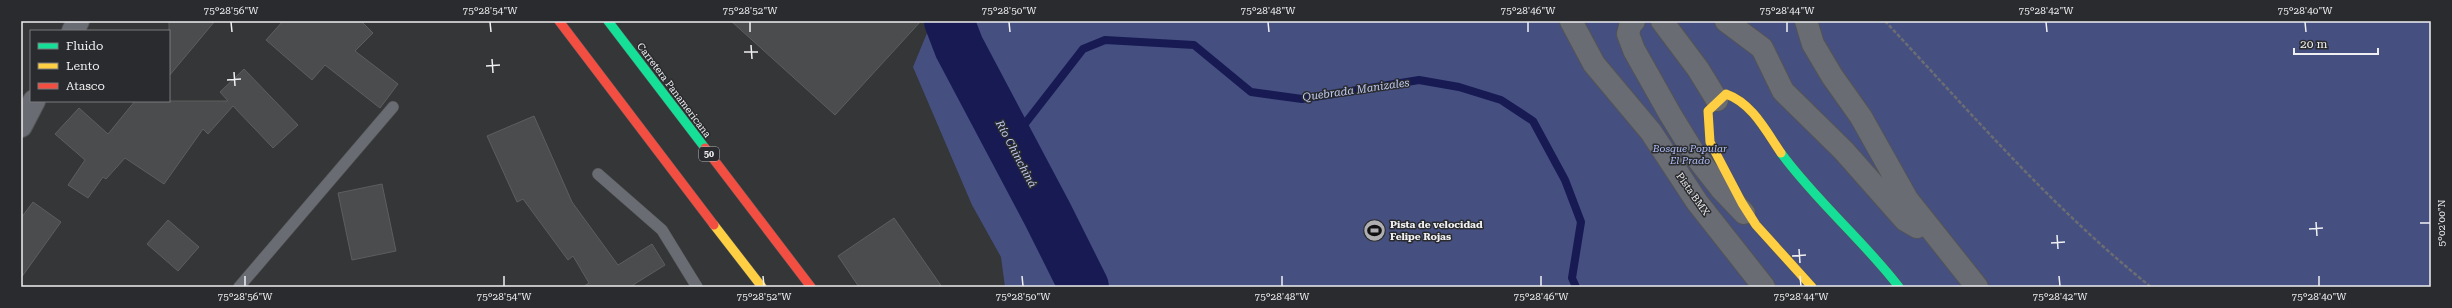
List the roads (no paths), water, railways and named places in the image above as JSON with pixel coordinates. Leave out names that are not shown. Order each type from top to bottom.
[{"type":"main road","points":[[559,21],[762,287]]},
{"type":"main road","name":"Carretera Panamericana","points":[[608,21],[811,287]]},
{"type":"main road","points":[[1812,287],[1756,225],[1710,142],[1708,111],[1717,100],[1726,94],[1738,98],[1750,109],[1795,172],[1879,260],[1899,287]]},
{"type":"street","points":[[73,30],[78,21]]},
{"type":"street","name":"Pista BMX","points":[[1570,21],[1594,64],[1651,132],[1697,202],[1764,287]]},
{"type":"street","points":[[1634,21],[1631,22],[1628,34],[1642,65],[1670,114],[1697,158],[1722,190],[1756,225]]},
{"type":"street","points":[[1662,21],[1698,69],[1717,100]]},
{"type":"street","points":[[1726,21],[1762,48],[1784,91],[1844,151],[1905,220],[1938,240]]},
{"type":"street","points":[[1806,21],[1813,44],[1832,76],[1861,117],[1907,200],[1977,287]]},
{"type":"street","points":[[21,126],[33,102]]},
{"type":"lane","points":[[239,287],[393,107]]},
{"type":"lane","points":[[598,174],[662,230],[697,287]]},
{"type":"waterway","name":"Río Chinchiná","points":[[949,21],[959,47],[1048,215],[1084,287]]},
{"type":"waterway","name":"Quebrada Manizales","points":[[1010,143],[1083,49],[1105,40],[1194,45],[1251,92],[1302,99],[1419,80],[1459,87],[1501,100],[1533,121],[1565,180],[1581,222],[1572,278],[1576,287]]},
{"type":"place","name":"Pista de velocidad Felipe Rojas","points":[[1375,230]]},
{"type":"park label","name":"Bosque Popular El Prado","points":[[1690,154]]}]
